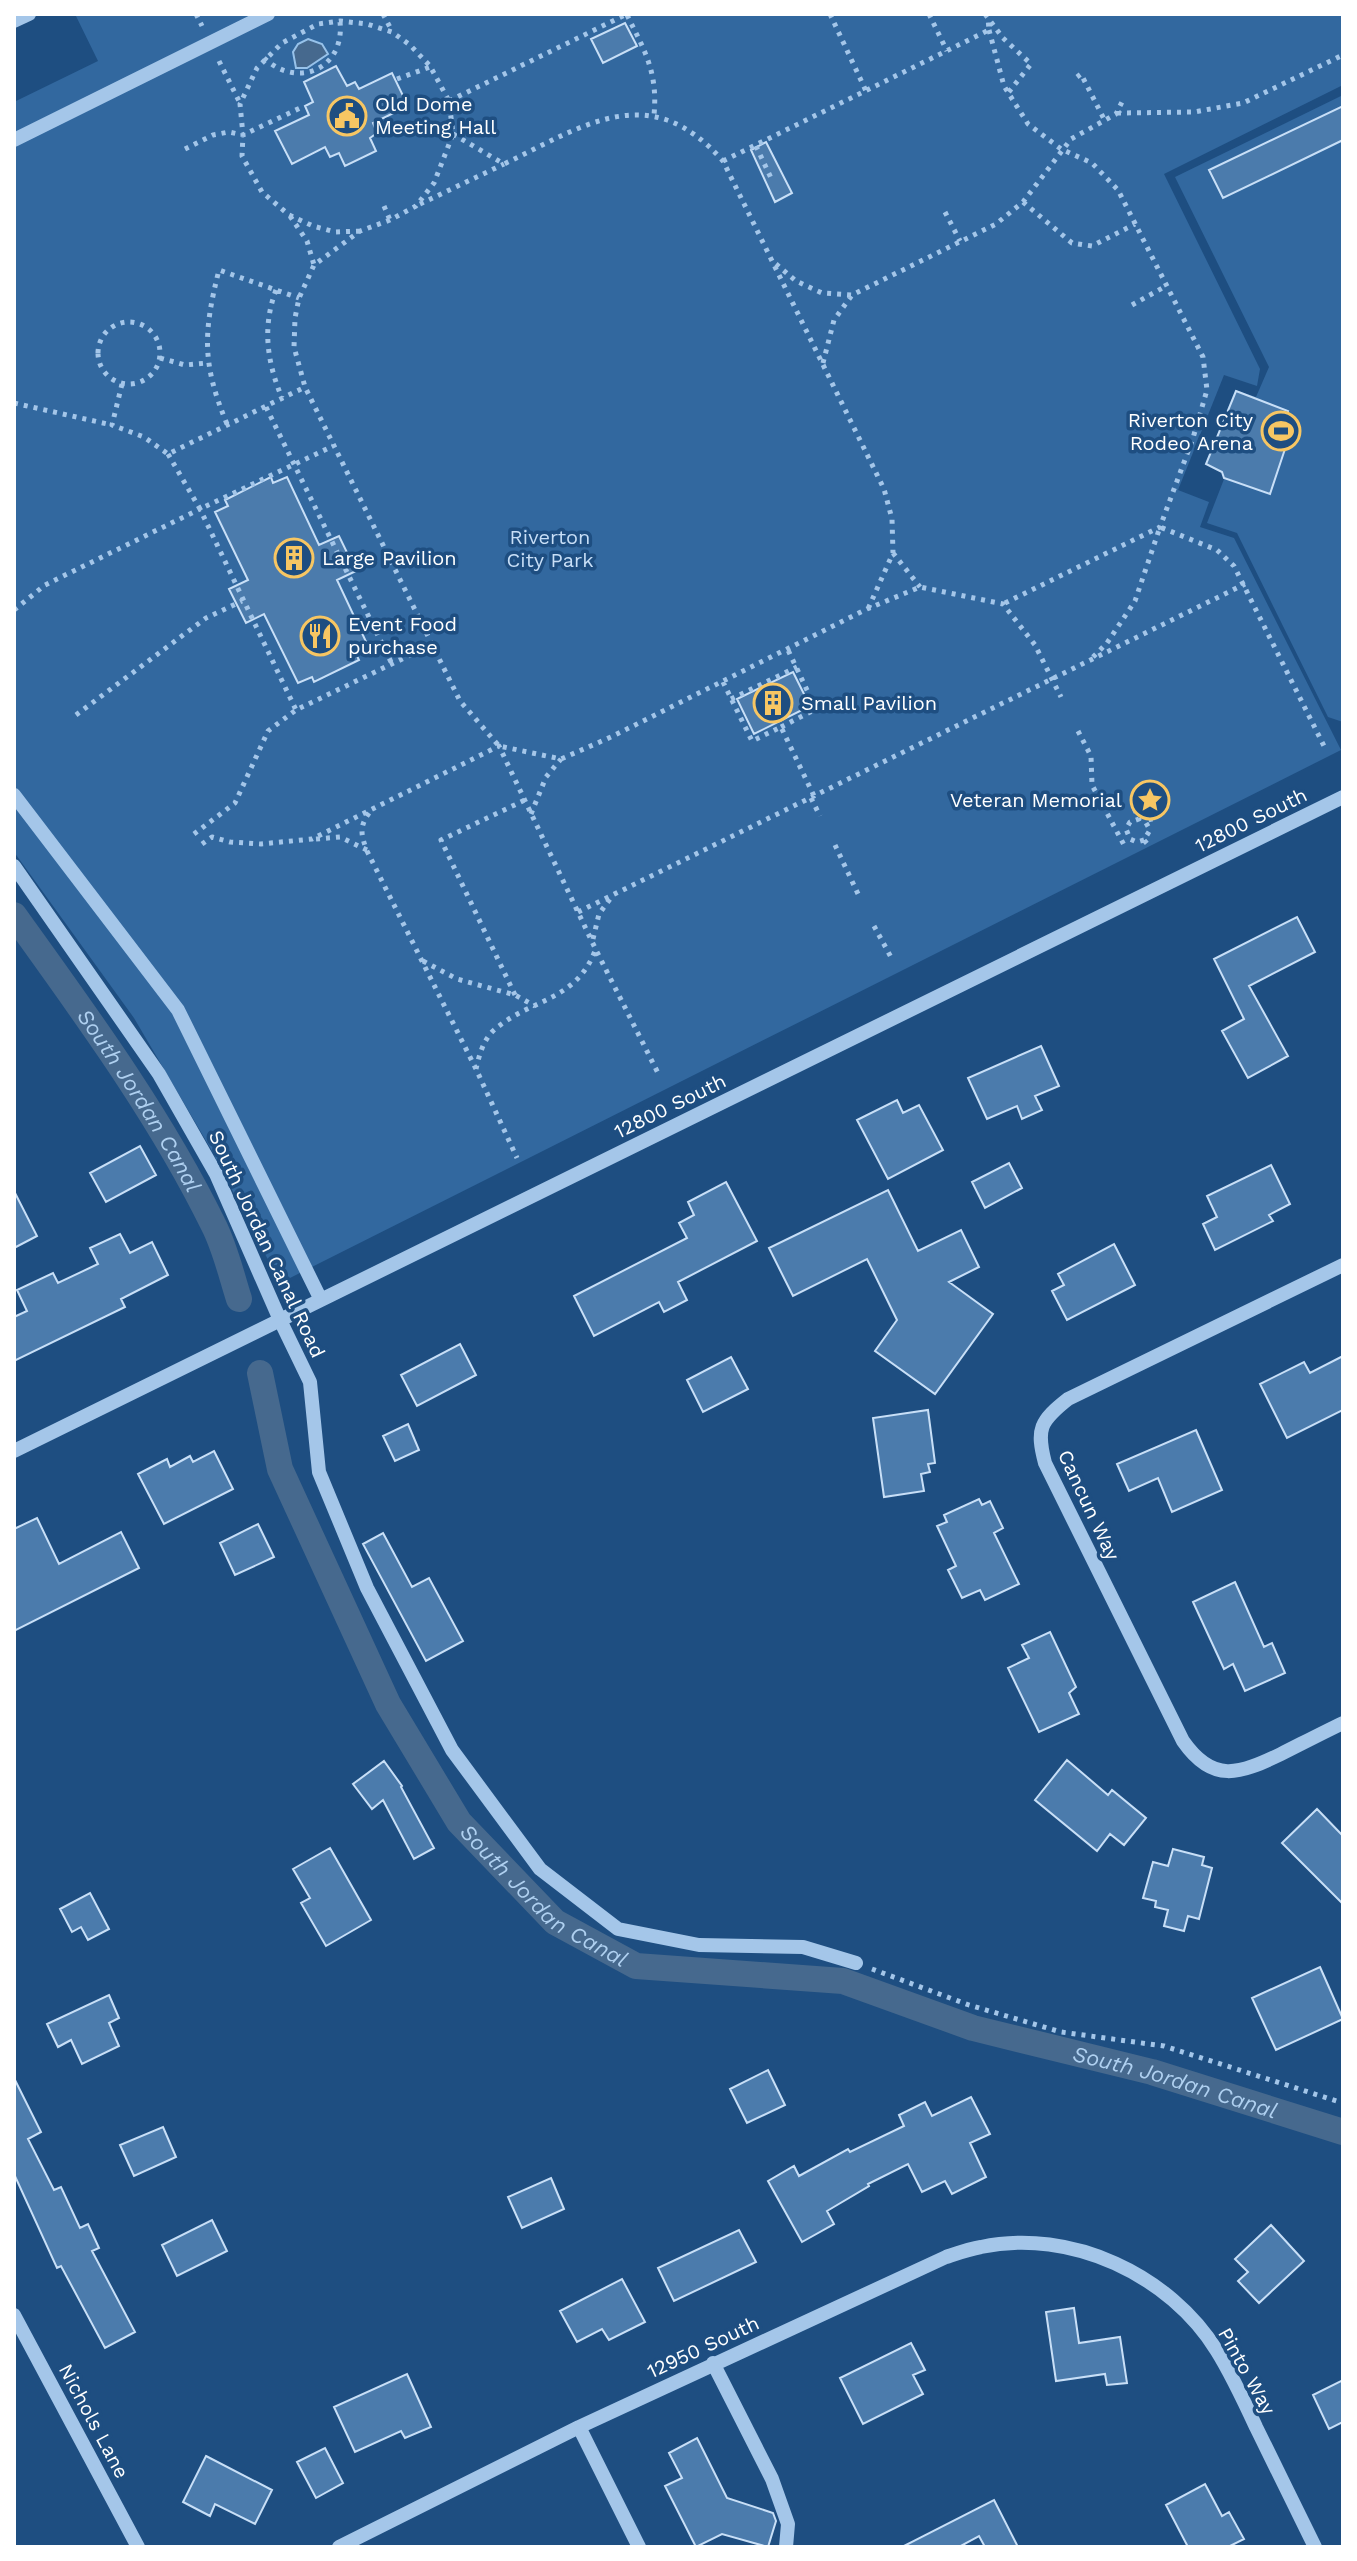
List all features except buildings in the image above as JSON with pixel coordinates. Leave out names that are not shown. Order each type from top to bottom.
[{"type":"street","points":[[14,21],[29,14]]},
{"type":"street","points":[[14,140],[268,14]]},
{"type":"street","points":[[14,795],[178,1010],[321,1300]]},
{"type":"street","name":"12800 South","points":[[14,1451],[1343,797]]},
{"type":"street","name":"South Jordan Canal Road","points":[[14,866],[159,1074],[216,1174],[310,1382],[319,1472],[367,1588],[452,1750],[540,1869],[618,1929],[699,1945],[803,1947],[856,1963]]},
{"type":"street","name":"Cancun Way","points":[[1343,1265],[1068,1399],[1040,1425],[1040,1444],[1045,1463],[1183,1741],[1195,1758],[1212,1769],[1231,1773],[1251,1768],[1343,1723]]},
{"type":"street","name":"12950 South","points":[[339,2547],[579,2427],[946,2257],[983,2246],[1022,2243],[1061,2247],[1099,2256]]},
{"type":"street","name":"Pinto Way","points":[[1099,2256],[1135,2272],[1169,2296],[1217,2350],[1315,2547]]},
{"type":"street","name":"Nichols Lane","points":[[14,2315],[138,2547]]},
{"type":"street","points":[[713,2363],[772,2479],[788,2524],[786,2547]]},
{"type":"street","points":[[579,2427],[639,2547]]},
{"type":"path","points":[[196,14],[202,26]]},
{"type":"path","points":[[383,14],[392,32]]},
{"type":"path","points":[[449,101],[627,14],[648,58],[656,90],[654,115]]},
{"type":"path","points":[[830,14],[866,91]]},
{"type":"path","points":[[929,14],[947,51]]},
{"type":"path","points":[[986,16],[996,63],[1008,93],[1028,124],[1061,149],[1092,163],[1118,190],[1203,357],[1207,390],[1135,601],[1107,643],[1090,660]]},
{"type":"path","points":[[986,16],[1003,38],[1031,64],[1008,93]]},
{"type":"path","points":[[264,58],[286,71],[316,70],[334,57],[339,46],[340,21]]},
{"type":"path","points":[[240,104],[264,58],[299,32],[318,24],[340,21],[367,24],[392,32],[430,66],[449,101],[453,134],[434,183],[416,206]]},
{"type":"path","points":[[723,161],[989,30]]},
{"type":"path","points":[[822,363],[834,320],[852,295],[996,224],[1023,202],[1071,139],[1116,114],[1122,102],[1119,113],[1194,112],[1243,103],[1343,55]]},
{"type":"path","points":[[219,61],[240,104],[242,156],[262,192],[289,215],[307,241],[314,265]]},
{"type":"path","points":[[397,79],[430,66]]},
{"type":"path","points":[[1077,77],[1081,74],[1104,119]]},
{"type":"path","points":[[185,149],[213,135],[229,132],[243,135],[300,108]]},
{"type":"path","points":[[659,1075],[499,746],[460,701],[305,387],[294,347],[299,298],[314,265],[360,231],[390,220],[592,121],[624,114],[654,115],[679,124],[704,139],[723,161],[884,489],[892,519],[893,553],[867,609]]},
{"type":"path","points":[[453,134],[504,164]]},
{"type":"path","points":[[756,146],[771,178]]},
{"type":"path","points":[[1023,202],[1072,243],[1092,246],[1135,224]]},
{"type":"path","points":[[384,206],[390,220]]},
{"type":"path","points":[[945,212],[960,241]]},
{"type":"path","points":[[289,215],[335,232],[360,231]]},
{"type":"path","points":[[772,261],[796,281],[822,293],[852,295]]},
{"type":"path","points":[[227,424],[207,363],[209,309],[219,270],[299,298]]},
{"type":"path","points":[[1132,305],[1166,286]]},
{"type":"path","points":[[276,290],[268,312],[268,355],[282,398]]},
{"type":"path","points":[[128,322],[148,328],[159,344],[160,358],[154,373],[146,380],[122,384],[107,375],[98,356],[99,346],[110,329],[128,322]]},
{"type":"path","points":[[160,358],[185,365],[207,363]]},
{"type":"path","points":[[112,425],[122,384]]},
{"type":"path","points":[[168,454],[305,387]]},
{"type":"path","points":[[14,403],[112,425],[144,437],[168,454],[200,509],[296,710]]},
{"type":"path","points":[[266,407],[392,664]]},
{"type":"path","points":[[14,610],[45,585],[333,446]]},
{"type":"path","points":[[531,814],[546,777],[561,759],[867,609],[920,587],[1003,604],[1160,527],[1217,550],[1234,566],[1324,746]]},
{"type":"path","points":[[893,553],[920,587]]},
{"type":"path","points":[[578,912],[1245,584]]},
{"type":"path","points":[[76,715],[206,618],[242,601]]},
{"type":"path","points":[[1003,604],[1035,645],[1061,697]]},
{"type":"path","points":[[194,834],[235,803],[268,731],[296,710],[431,645]]},
{"type":"path","points":[[723,682],[752,741],[781,727],[816,709],[788,650]]},
{"type":"path","points":[[731,699],[797,667]]},
{"type":"path","points":[[781,727],[820,816]]},
{"type":"path","points":[[1078,731],[1091,756],[1092,785],[1124,845],[1121,847]]},
{"type":"path","points":[[312,839],[499,746],[561,759]]},
{"type":"path","points":[[1143,791],[1163,798],[1155,818],[1145,821],[1150,830],[1144,840],[1137,842],[1130,839],[1126,829],[1130,822],[1139,819],[1134,808],[1143,791]]},
{"type":"path","points":[[515,995],[441,840],[525,800]]},
{"type":"path","points":[[371,812],[362,822],[361,834],[367,851],[517,1158]]},
{"type":"path","points":[[202,844],[212,837],[230,842],[261,844],[340,837],[367,851]]},
{"type":"path","points":[[1144,840],[1149,846]]},
{"type":"path","points":[[835,845],[859,896]]},
{"type":"path","points":[[593,940],[599,914],[614,894]]},
{"type":"path","points":[[874,926],[892,959]]},
{"type":"path","points":[[476,1069],[481,1051],[493,1031],[561,994],[578,981],[596,950]]},
{"type":"path","points":[[422,960],[457,979],[515,995],[535,1006]]},
{"type":"path","points":[[856,1963],[969,2005],[1061,2032],[1164,2046],[1343,2103]]},
{"type":"green space","name":"Riverton City Park","points":[[75,14],[1343,14],[1343,85],[1164,174],[1260,369],[1257,386],[1224,375],[1178,490],[1209,502],[1200,527],[1234,538],[1341,750],[280,1283],[212,1151],[134,1018],[14,852],[14,102],[98,61]]},
{"type":"green space","name":"Riverton City Rodeo Arena","points":[[1343,95],[1343,722],[1328,717],[1237,533],[1207,523],[1226,474],[1206,464],[1235,390],[1256,397],[1269,367],[1175,177]]},
{"type":"shaded area","points":[[308,39],[322,44],[328,54],[307,68],[296,68],[293,52],[298,44]]},
{"type":"waterway","name":"South Jordan Canal","points":[[14,915],[120,1065],[169,1143],[217,1233],[239,1299]]},
{"type":"waterway","name":"South Jordan Canal","points":[[260,1373],[280,1469],[388,1704],[459,1822],[555,1922],[636,1966],[843,1981],[973,2028],[1152,2072],[1343,2132]]},
{"type":"place","name":"Old Dome Meeting Hall","points":[[347,116]]},
{"type":"place","name":"Riverton City Rodeo Arena","points":[[1281,431]]},
{"type":"place","name":"Large Pavilion","points":[[294,558]]},
{"type":"place","name":"Event Food purchase","points":[[320,636]]},
{"type":"place","name":"Small Pavilion","points":[[773,703]]},
{"type":"place","name":"Veteran Memorial","points":[[1150,800]]}]
